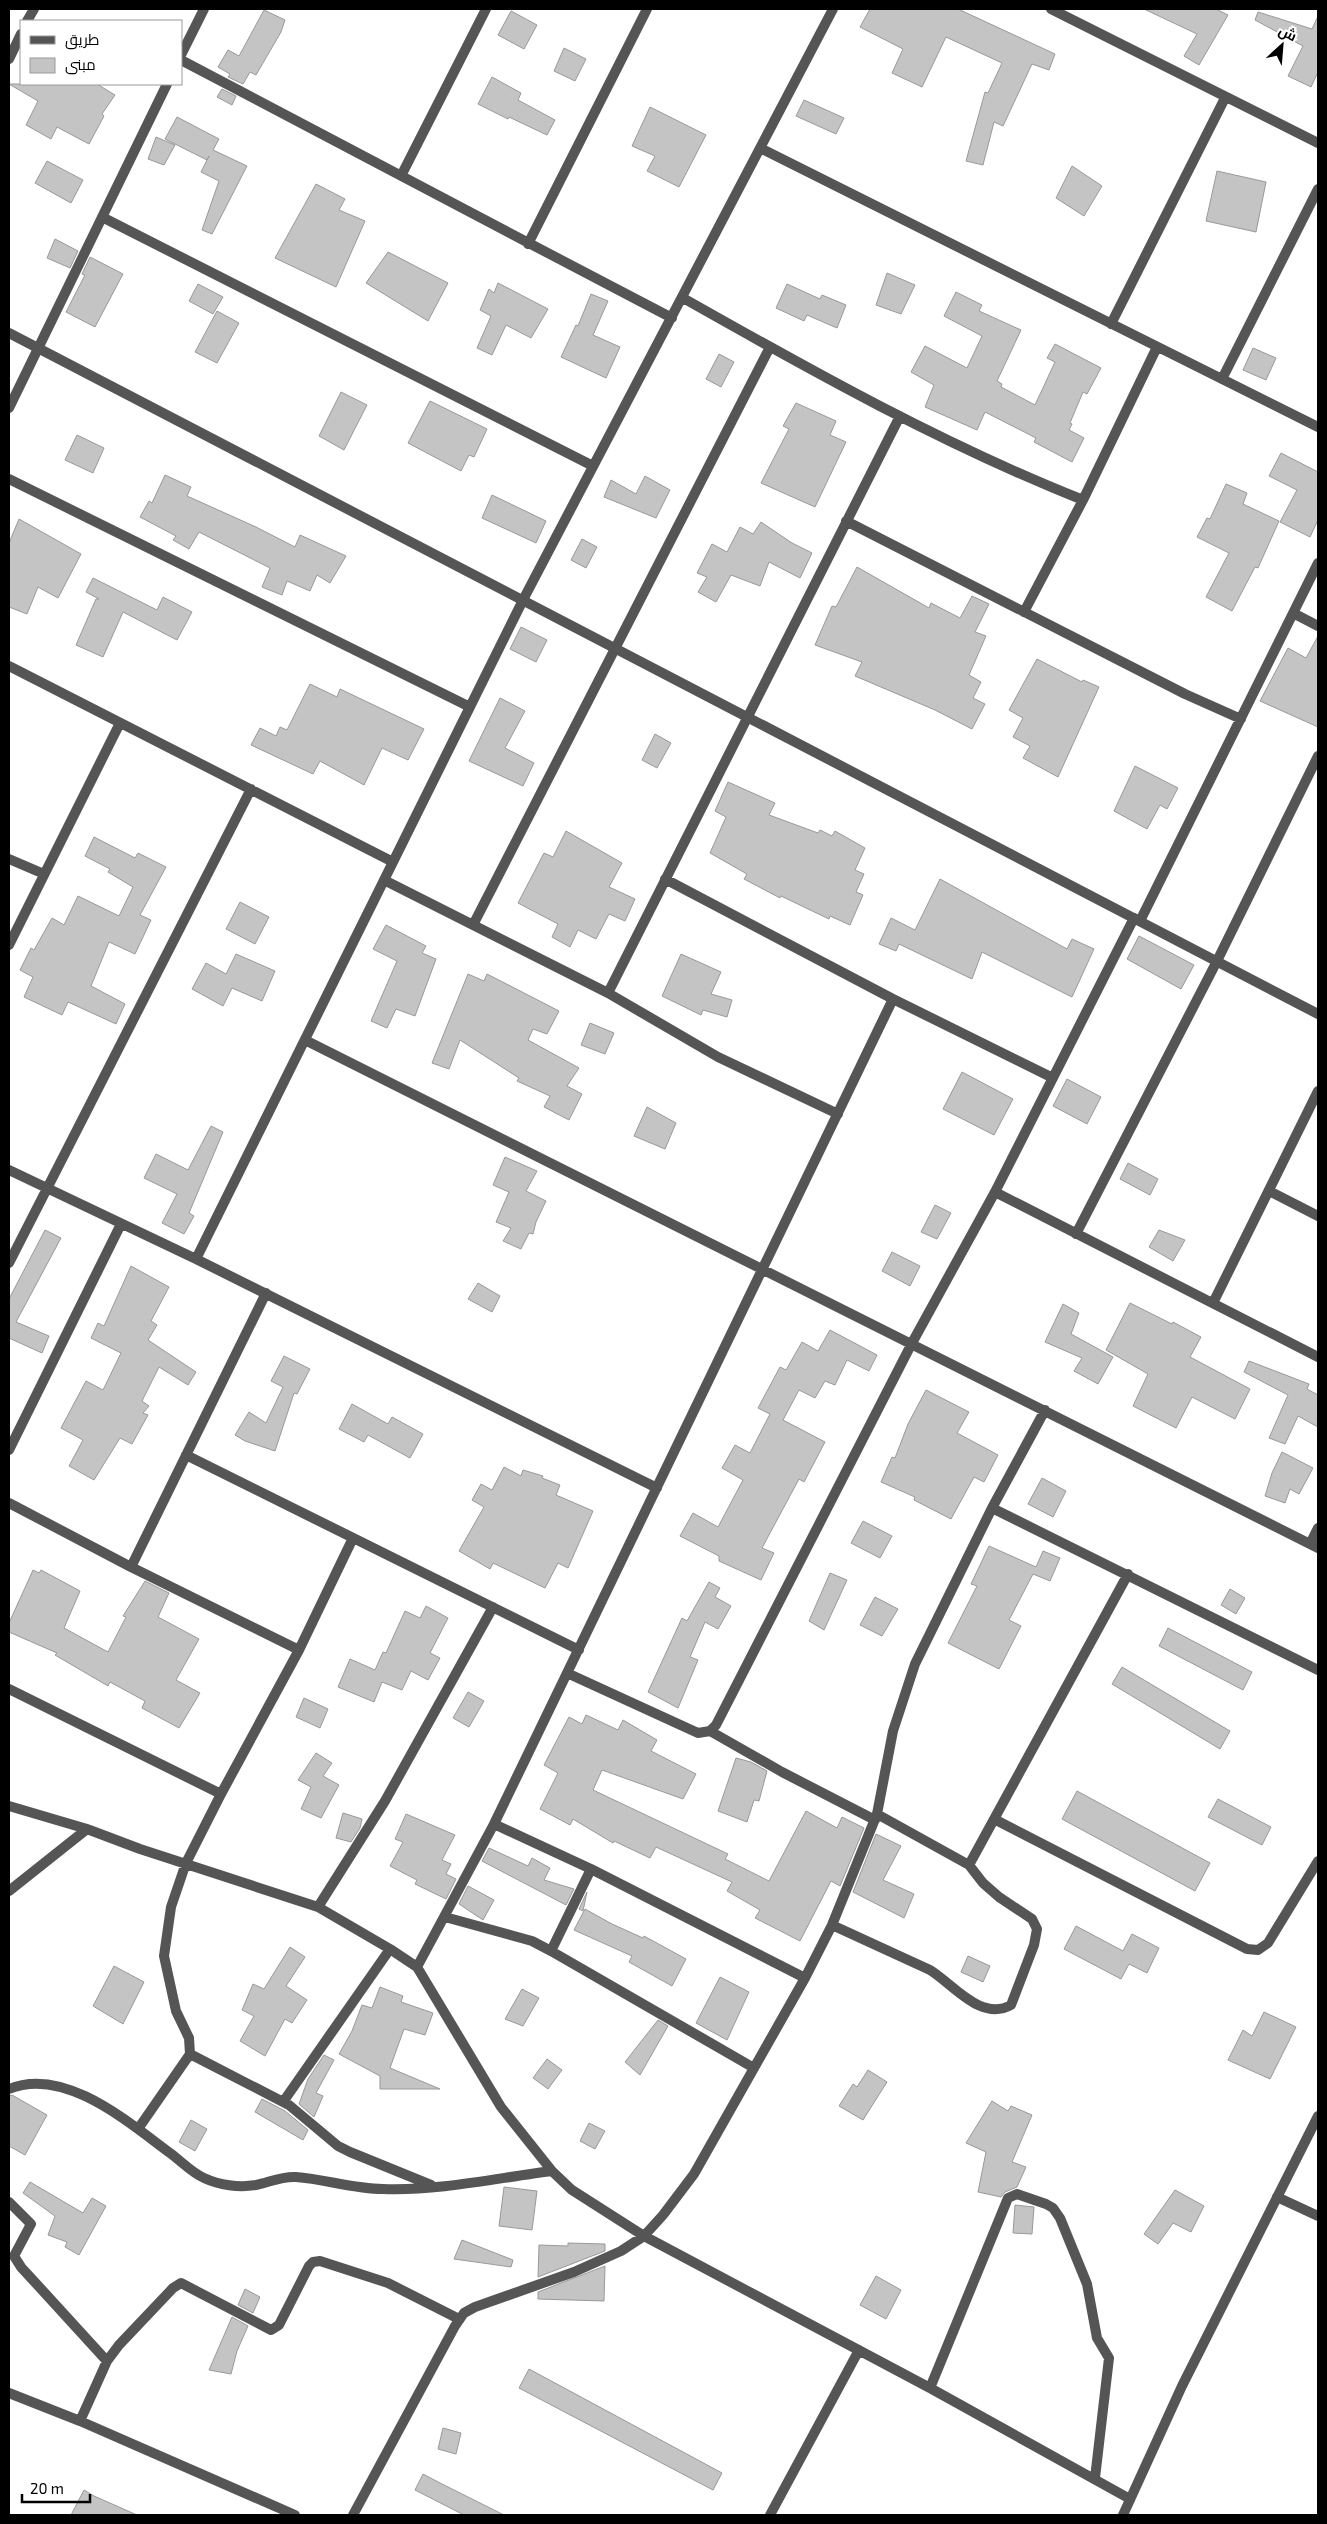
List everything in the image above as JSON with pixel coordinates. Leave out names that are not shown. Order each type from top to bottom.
[{"type":"street","points":[[28,20],[34,9]]},
{"type":"street","points":[[182,53],[204,9]]},
{"type":"street","points":[[402,174],[486,9]]},
{"type":"street","points":[[528,244],[647,9]]},
{"type":"street","points":[[196,1259],[523,600],[833,9]]},
{"type":"street","points":[[1050,9],[1318,143]]},
{"type":"street","points":[[9,59],[20,36]]},
{"type":"street","points":[[182,61],[402,174],[528,244],[672,318]]},
{"type":"street","points":[[9,408],[167,85]]},
{"type":"street","points":[[1111,324],[1225,98]]},
{"type":"street","points":[[760,148],[1318,427]]},
{"type":"street","points":[[1222,379],[1318,189]]},
{"type":"street","points":[[102,216],[593,466]]},
{"type":"street","points":[[683,298],[770,348],[900,416],[1083,500]]},
{"type":"street","points":[[9,333],[1318,1014]]},
{"type":"street","points":[[1024,612],[1083,500],[1157,347]]},
{"type":"street","points":[[473,925],[770,348]]},
{"type":"street","points":[[608,993],[900,416]]},
{"type":"street","points":[[9,479],[470,707]]},
{"type":"street","points":[[846,521],[1185,694],[1241,719]]},
{"type":"street","points":[[710,1731],[716,1724],[912,1343],[994,1192],[1137,919],[1241,719],[1318,563]]},
{"type":"street","points":[[1294,613],[1318,626]]},
{"type":"street","points":[[9,666],[393,862]]},
{"type":"street","points":[[9,945],[120,723]]},
{"type":"street","points":[[1076,1234],[1217,961],[1318,756]]},
{"type":"street","points":[[9,1263],[251,789]]},
{"type":"street","points":[[9,859],[44,874]]},
{"type":"street","points":[[665,879],[893,999],[1053,1078]]},
{"type":"street","points":[[384,880],[608,993],[718,1057],[838,1114]]},
{"type":"street","points":[[416,1967],[445,1917],[494,1824],[893,999]]},
{"type":"street","points":[[305,1040],[1314,1546],[1318,1528]]},
{"type":"street","points":[[1213,1303],[1318,1091]]},
{"type":"street","points":[[9,1170],[266,1293],[657,1488]]},
{"type":"street","points":[[1269,1190],[1318,1216]]},
{"type":"street","points":[[994,1192],[1318,1357]]},
{"type":"street","points":[[9,1450],[121,1224]]},
{"type":"street","points":[[131,1567],[266,1293]]},
{"type":"street","points":[[354,2515],[459,2319],[475,2307],[574,2272],[621,2250],[644,2236],[663,2216],[694,2174],[805,1978],[832,1925],[876,1817],[893,1731],[915,1664],[992,1508],[1045,1410]]},
{"type":"street","points":[[186,1455],[579,1650]]},
{"type":"street","points":[[9,1503],[131,1567],[299,1650]]},
{"type":"street","points":[[992,1508],[1318,1670]]},
{"type":"street","points":[[138,2129],[190,2054],[189,2038],[176,2011],[164,1956],[171,1906],[186,1863],[299,1650],[353,1538]]},
{"type":"street","points":[[969,1865],[1128,1574]]},
{"type":"street","points":[[318,1906],[381,1808],[493,1607]]},
{"type":"street","points":[[567,1673],[698,1733],[710,1731],[782,1772],[876,1817],[969,1865],[983,1883],[999,1897],[1032,1919],[1037,1929],[1034,1945],[1011,2005],[1002,2010],[992,2011],[954,1990],[942,1977],[930,1970],[832,1925]]},
{"type":"street","points":[[9,1689],[221,1794]]},
{"type":"street","points":[[9,1806],[87,1829],[318,1906],[390,1950],[416,1967],[501,2107],[552,2171],[592,2205],[644,2236],[930,2388],[1130,2499]]},
{"type":"street","points":[[994,1819],[1247,1949],[1258,1950],[1268,1943],[1318,1862]]},
{"type":"street","points":[[494,1824],[592,1869],[805,1978]]},
{"type":"street","points":[[9,1891],[87,1829]]},
{"type":"street","points":[[551,1951],[592,1869]]},
{"type":"street","points":[[445,1917],[526,1939],[551,1951],[754,2068]]},
{"type":"street","points":[[283,2102],[390,1950]]},
{"type":"street","points":[[190,2054],[283,2102],[338,2146],[434,2186]]},
{"type":"street","points":[[9,2089],[28,2083],[51,2084],[96,2102],[138,2129],[202,2177],[221,2183],[256,2185],[283,2177],[297,2176],[382,2189],[434,2186],[552,2171]]},
{"type":"street","points":[[1123,2515],[1182,2386],[1318,2116]]},
{"type":"street","points":[[930,2388],[1008,2198],[1017,2194],[1046,2204],[1053,2208],[1060,2218],[1085,2278],[1097,2338],[1109,2358],[1095,2478]]},
{"type":"street","points":[[1276,2197],[1318,2216]]},
{"type":"street","points":[[9,2202],[31,2224],[14,2256],[21,2267],[107,2361]]},
{"type":"street","points":[[80,2421],[107,2361],[119,2345],[172,2288],[181,2283],[267,2330],[274,2329],[279,2325],[309,2266],[316,2261],[329,2263],[388,2283],[459,2319]]},
{"type":"street","points":[[770,2515],[859,2350]]},
{"type":"street","points":[[9,2393],[80,2421],[294,2515]]},
{"type":"building","points":[[870,9],[958,9],[1055,54],[1049,70],[1032,64],[1003,126],[994,122],[983,165],[966,161],[985,92],[988,93],[1002,63],[946,37],[922,87],[892,73],[903,49],[860,27]]},
{"type":"building","points":[[1144,9],[1216,9],[1228,15],[1199,65],[1184,56],[1197,34]]},
{"type":"building","points":[[264,10],[285,20],[281,32],[256,75],[250,72],[243,84],[228,77],[230,74],[218,67],[228,50],[239,56]]},
{"type":"building","points":[[511,11],[537,25],[524,49],[498,35]]},
{"type":"building","points":[[1258,12],[1312,29],[1318,16],[1318,72],[1311,87],[1288,76],[1303,46],[1255,20]]},
{"type":"building","points":[[564,48],[586,59],[575,81],[554,71]]},
{"type":"building","points":[[492,77],[521,93],[518,100],[555,120],[547,135],[478,104]]},
{"type":"building","points":[[9,84],[99,85],[115,95],[102,114],[104,116],[89,144],[57,127],[51,139],[26,125],[38,101]]},
{"type":"building","points":[[222,89],[236,96],[232,105],[217,97]]},
{"type":"building","points":[[804,100],[844,118],[836,134],[796,116]]},
{"type":"building","points":[[650,107],[706,135],[679,187],[647,171],[655,156],[632,146]]},
{"type":"building","points":[[177,117],[219,139],[213,150],[247,166],[212,234],[202,230],[219,181],[201,172],[207,160],[165,139]]},
{"type":"building","points":[[156,137],[175,145],[164,165],[148,159]]},
{"type":"building","points":[[47,161],[83,180],[71,203],[35,183]]},
{"type":"building","points":[[1072,166],[1102,186],[1084,216],[1056,198]]},
{"type":"building","points":[[1217,171],[1266,182],[1256,232],[1206,221]]},
{"type":"building","points":[[316,184],[345,199],[339,210],[365,221],[336,287],[275,258]]},
{"type":"building","points":[[55,239],[78,251],[70,268],[47,258]]},
{"type":"building","points":[[388,252],[448,283],[428,321],[366,283]]},
{"type":"building","points":[[90,257],[123,274],[95,327],[66,312],[85,275],[82,274]]},
{"type":"building","points":[[887,273],[915,285],[901,314],[876,305]]},
{"type":"building","points":[[498,283],[548,309],[531,338],[506,325],[492,355],[477,348],[491,316],[480,310],[489,289],[494,293]]},
{"type":"building","points":[[198,284],[223,297],[213,314],[189,301]]},
{"type":"building","points":[[787,284],[820,299],[822,295],[846,305],[837,328],[807,315],[804,321],[776,308]]},
{"type":"building","points":[[956,292],[982,305],[979,311],[1021,330],[997,381],[1002,384],[1001,387],[1035,405],[1055,362],[1047,358],[1055,344],[1101,368],[1087,394],[1083,392],[1070,423],[1072,424],[1069,430],[1084,438],[1072,462],[1034,442],[1036,438],[985,412],[977,430],[925,407],[934,385],[911,372],[925,346],[967,368],[982,336],[944,316]]},
{"type":"building","points":[[591,294],[608,301],[593,335],[620,347],[606,378],[561,357],[576,325],[578,326]]},
{"type":"building","points":[[217,311],[239,323],[217,363],[195,352]]},
{"type":"building","points":[[1253,348],[1276,358],[1266,380],[1243,370]]},
{"type":"building","points":[[719,354],[734,362],[721,387],[706,379]]},
{"type":"building","points":[[341,392],[367,405],[344,450],[319,436]]},
{"type":"building","points":[[430,401],[487,429],[474,457],[469,455],[461,471],[408,443]]},
{"type":"building","points":[[796,403],[836,421],[830,435],[846,442],[815,507],[761,483],[789,429],[783,426]]},
{"type":"building","points":[[77,435],[104,448],[93,473],[65,460]]},
{"type":"building","points":[[1281,453],[1318,472],[1318,520],[1310,537],[1280,522],[1297,490],[1269,476]]},
{"type":"building","points":[[165,475],[191,487],[187,496],[295,547],[300,535],[346,556],[330,583],[317,575],[310,591],[287,581],[282,595],[262,587],[270,568],[199,532],[189,549],[173,540],[176,536],[140,517],[149,501],[152,503]]},
{"type":"building","points":[[645,476],[670,490],[656,518],[604,497],[611,480],[636,494]]},
{"type":"building","points":[[1226,484],[1247,493],[1243,504],[1279,521],[1258,568],[1255,567],[1232,611],[1206,597],[1229,553],[1197,537],[1207,518],[1210,519]]},
{"type":"building","points":[[492,495],[546,521],[536,543],[482,518]]},
{"type":"building","points":[[19,519],[81,554],[58,598],[38,587],[27,614],[9,607],[9,543]]},
{"type":"building","points":[[761,522],[792,543],[812,553],[800,578],[769,562],[760,586],[731,575],[716,602],[698,592],[707,577],[697,573],[712,544],[727,552],[740,527],[753,534]]},
{"type":"building","points":[[582,539],[597,547],[586,568],[571,560]]},
{"type":"building","points":[[857,567],[929,608],[931,603],[960,618],[972,596],[989,604],[975,632],[986,636],[969,675],[981,682],[973,698],[985,704],[972,729],[935,710],[855,676],[862,662],[815,645],[832,606],[836,607]]},
{"type":"building","points":[[93,578],[157,610],[163,597],[192,612],[177,640],[123,612],[103,657],[76,645],[96,599],[99,599],[86,592]]},
{"type":"building","points":[[521,627],[547,640],[536,662],[510,649]]},
{"type":"building","points":[[1318,636],[1318,727],[1260,701],[1288,648],[1306,658]]},
{"type":"building","points":[[1037,659],[1082,682],[1083,680],[1099,687],[1058,777],[1023,758],[1030,746],[1013,737],[1023,718],[1009,710]]},
{"type":"building","points":[[310,684],[337,697],[340,689],[424,729],[408,760],[382,748],[364,785],[320,761],[313,774],[251,745],[260,728],[276,736],[280,727],[287,730]]},
{"type":"building","points":[[500,698],[525,711],[505,748],[534,763],[523,786],[469,761]]},
{"type":"building","points":[[655,734],[671,743],[657,768],[642,760]]},
{"type":"building","points":[[1135,766],[1178,788],[1167,809],[1160,805],[1147,829],[1114,811]]},
{"type":"building","points":[[728,782],[775,803],[769,815],[818,833],[820,830],[832,836],[835,831],[865,848],[855,870],[864,874],[856,892],[863,895],[850,925],[830,916],[829,919],[781,896],[780,898],[744,879],[747,874],[710,853],[726,817],[715,811]]},
{"type":"building","points":[[566,831],[622,863],[609,887],[635,899],[625,921],[609,914],[596,939],[578,930],[570,947],[552,937],[558,924],[518,903],[544,853],[553,857]]},
{"type":"building","points":[[94,837],[135,858],[138,853],[166,867],[140,915],[151,920],[135,954],[109,942],[91,986],[125,1004],[116,1024],[68,1002],[62,1015],[24,997],[33,977],[20,970],[31,948],[34,950],[52,918],[64,925],[78,896],[119,916],[133,887],[108,872],[110,869],[85,856]]},
{"type":"building","points":[[940,879],[1067,949],[1072,939],[1094,949],[1072,997],[982,952],[972,979],[899,944],[896,951],[879,944],[891,918],[915,930]]},
{"type":"building","points":[[240,902],[269,917],[255,944],[226,929]]},
{"type":"building","points":[[386,925],[426,946],[422,953],[436,959],[415,1016],[396,1009],[387,1028],[371,1021],[397,961],[373,949]]},
{"type":"building","points":[[1139,936],[1194,965],[1181,989],[1127,959]]},
{"type":"building","points":[[236,954],[275,971],[262,1001],[232,988],[223,1006],[192,989],[206,963],[226,974]]},
{"type":"building","points":[[681,954],[721,972],[711,994],[732,1000],[727,1017],[703,1010],[701,1015],[662,996]]},
{"type":"building","points":[[468,974],[484,981],[487,974],[559,1011],[547,1034],[533,1029],[528,1040],[579,1068],[567,1086],[582,1094],[569,1120],[544,1107],[550,1096],[517,1081],[519,1078],[460,1040],[449,1069],[432,1063]]},
{"type":"building","points":[[590,1023],[614,1033],[605,1054],[581,1045]]},
{"type":"building","points":[[962,1072],[1013,1099],[994,1135],[943,1109]]},
{"type":"building","points":[[1067,1079],[1101,1097],[1087,1124],[1053,1106]]},
{"type":"building","points":[[647,1107],[676,1123],[665,1149],[634,1136]]},
{"type":"building","points":[[211,1126],[223,1132],[189,1213],[194,1216],[184,1234],[162,1223],[177,1194],[144,1178],[156,1154],[188,1170]]},
{"type":"building","points":[[505,1157],[537,1171],[526,1191],[546,1201],[536,1222],[533,1234],[529,1233],[521,1249],[503,1241],[511,1228],[496,1222],[509,1192],[493,1185]]},
{"type":"building","points":[[1128,1163],[1158,1179],[1150,1195],[1120,1179]]},
{"type":"building","points":[[935,1205],[951,1213],[937,1239],[921,1232]]},
{"type":"building","points":[[45,1230],[61,1238],[16,1322],[49,1336],[42,1353],[9,1338],[9,1299]]},
{"type":"building","points":[[1159,1230],[1185,1240],[1173,1261],[1149,1247]]},
{"type":"building","points":[[892,1252],[920,1266],[910,1286],[882,1271]]},
{"type":"building","points":[[131,1266],[169,1287],[151,1321],[157,1325],[148,1340],[196,1372],[188,1385],[159,1367],[142,1401],[149,1406],[143,1413],[148,1415],[132,1444],[120,1438],[94,1480],[69,1466],[83,1440],[61,1428],[86,1381],[103,1390],[121,1353],[91,1338],[98,1323],[104,1326]]},
{"type":"building","points":[[478,1283],[500,1296],[492,1312],[468,1299]]},
{"type":"building","points":[[1130,1303],[1201,1337],[1190,1357],[1250,1389],[1235,1419],[1192,1397],[1176,1428],[1133,1406],[1148,1374],[1106,1350]]},
{"type":"building","points":[[1063,1304],[1079,1313],[1071,1334],[1113,1357],[1098,1384],[1074,1371],[1082,1358],[1045,1342]]},
{"type":"building","points":[[830,1330],[877,1355],[869,1371],[847,1360],[835,1385],[825,1381],[815,1398],[799,1390],[783,1420],[825,1442],[804,1482],[799,1479],[762,1548],[774,1553],[761,1580],[719,1561],[719,1556],[680,1536],[693,1513],[718,1527],[743,1480],[722,1468],[735,1445],[750,1453],[770,1414],[758,1408],[780,1367],[786,1370],[802,1342],[818,1351]]},
{"type":"building","points":[[284,1356],[310,1369],[297,1394],[294,1393],[275,1451],[245,1441],[235,1435],[249,1412],[266,1423],[283,1387],[271,1381]]},
{"type":"building","points":[[1249,1361],[1309,1384],[1307,1389],[1318,1395],[1318,1427],[1298,1416],[1285,1444],[1269,1438],[1288,1395],[1244,1372]]},
{"type":"building","points":[[926,1390],[969,1412],[957,1433],[998,1455],[984,1482],[974,1477],[951,1519],[914,1500],[915,1497],[881,1482],[892,1457],[895,1458],[908,1424]]},
{"type":"building","points":[[352,1404],[388,1424],[392,1417],[423,1434],[410,1458],[368,1435],[364,1442],[339,1429]]},
{"type":"building","points":[[1282,1452],[1313,1468],[1299,1494],[1290,1489],[1285,1503],[1265,1496],[1272,1473]]},
{"type":"building","points":[[504,1467],[521,1476],[523,1470],[543,1476],[542,1478],[560,1485],[556,1495],[593,1511],[568,1568],[558,1563],[545,1588],[493,1563],[490,1569],[459,1551],[484,1507],[472,1500],[481,1484],[492,1490]]},
{"type":"building","points":[[1042,1478],[1066,1491],[1053,1517],[1028,1504]]},
{"type":"building","points":[[863,1521],[892,1536],[880,1558],[851,1543]]},
{"type":"building","points":[[989,1546],[1036,1567],[1043,1551],[1060,1558],[1050,1581],[1033,1574],[1009,1620],[1021,1626],[999,1669],[948,1643],[977,1586],[971,1584]]},
{"type":"building","points":[[33,1570],[39,1573],[41,1570],[80,1591],[64,1628],[108,1652],[126,1617],[123,1616],[145,1581],[169,1593],[158,1617],[199,1639],[176,1680],[200,1693],[179,1728],[142,1708],[145,1701],[110,1682],[108,1686],[55,1655],[57,1653],[9,1632],[9,1623]]},
{"type":"building","points":[[830,1573],[847,1580],[824,1630],[809,1621]]},
{"type":"building","points":[[709,1582],[720,1588],[715,1597],[731,1606],[718,1629],[705,1622],[690,1657],[698,1660],[678,1708],[648,1692],[682,1618],[687,1621]]},
{"type":"building","points":[[1230,1589],[1245,1598],[1236,1614],[1221,1605]]},
{"type":"building","points":[[875,1597],[898,1609],[882,1636],[860,1625]]},
{"type":"building","points":[[426,1606],[448,1618],[430,1653],[440,1658],[428,1680],[411,1671],[402,1690],[382,1682],[374,1702],[338,1687],[350,1659],[375,1670],[383,1652],[386,1653],[405,1611],[420,1618]]},
{"type":"building","points":[[1168,1628],[1252,1672],[1243,1690],[1159,1646]]},
{"type":"building","points":[[1122,1667],[1230,1731],[1220,1749],[1112,1684]]},
{"type":"building","points":[[468,1692],[484,1701],[469,1727],[453,1718]]},
{"type":"building","points":[[304,1698],[328,1709],[320,1728],[296,1717]]},
{"type":"building","points":[[586,1715],[618,1730],[623,1720],[657,1740],[651,1751],[696,1774],[683,1799],[602,1770],[593,1790],[728,1854],[725,1859],[769,1881],[806,1811],[837,1828],[842,1817],[864,1828],[840,1886],[831,1881],[800,1941],[755,1918],[760,1910],[727,1891],[732,1882],[656,1847],[650,1858],[614,1841],[613,1843],[573,1819],[570,1825],[540,1809],[558,1773],[544,1765],[569,1717],[582,1724]]},
{"type":"building","points":[[316,1753],[332,1763],[323,1776],[339,1785],[321,1818],[301,1809],[311,1787],[298,1780]]},
{"type":"building","points":[[736,1758],[751,1762],[767,1771],[759,1801],[754,1800],[747,1822],[718,1811]]},
{"type":"building","points":[[1077,1791],[1210,1863],[1195,1891],[1062,1819]]},
{"type":"building","points":[[1218,1799],[1271,1827],[1262,1845],[1208,1817]]},
{"type":"building","points":[[343,1813],[362,1819],[360,1828],[351,1842],[336,1838]]},
{"type":"building","points":[[406,1814],[455,1835],[442,1860],[451,1864],[446,1874],[456,1879],[446,1899],[415,1884],[417,1880],[390,1866],[403,1842],[395,1839]]},
{"type":"building","points":[[876,1834],[901,1846],[883,1880],[914,1894],[904,1918],[853,1892]]},
{"type":"building","points":[[489,1848],[528,1866],[532,1858],[550,1868],[544,1880],[574,1889],[566,1905],[482,1861]]},
{"type":"building","points":[[468,1886],[494,1900],[483,1920],[459,1904]]},
{"type":"building","points":[[587,1892],[583,1911],[579,1909]]},
{"type":"building","points":[[585,1909],[612,1924],[643,1938],[644,1936],[686,1959],[672,1986],[629,1962],[632,1956],[574,1930]]},
{"type":"building","points":[[1076,1926],[1123,1951],[1132,1934],[1159,1948],[1147,1973],[1129,1964],[1121,1979],[1064,1949]]},
{"type":"building","points":[[290,1947],[305,1957],[286,1986],[307,2000],[292,2023],[285,2019],[265,2056],[240,2041],[254,2016],[242,2010],[253,1984],[264,1989]]},
{"type":"building","points":[[968,1956],[990,1966],[983,1982],[961,1972]]},
{"type":"building","points":[[114,1966],[144,1982],[123,2024],[93,2006]]},
{"type":"building","points":[[720,1977],[749,1992],[727,2040],[696,2023]]},
{"type":"building","points":[[380,1987],[403,1996],[401,2002],[433,2013],[425,2035],[404,2029],[390,2068],[440,2089],[380,2089],[380,2076],[339,2054],[352,2031],[362,2005],[372,2008]]},
{"type":"building","points":[[522,1989],[539,1998],[523,2026],[505,2019]]},
{"type":"building","points":[[1264,2012],[1296,2027],[1270,2079],[1228,2060],[1243,2030],[1252,2036]]},
{"type":"building","points":[[658,2020],[668,2026],[640,2075],[625,2062]]},
{"type":"building","points":[[324,2055],[334,2060],[316,2093],[323,2096],[314,2117],[299,2104],[308,2079]]},
{"type":"building","points":[[547,2059],[562,2070],[548,2089],[533,2078]]},
{"type":"building","points":[[868,2070],[887,2082],[863,2120],[839,2106],[853,2084],[857,2087]]},
{"type":"building","points":[[12,2095],[47,2115],[25,2155],[9,2146],[9,2096]]},
{"type":"building","points":[[262,2099],[285,2111],[308,2130],[303,2140],[255,2112]]},
{"type":"building","points":[[992,2101],[1008,2111],[1011,2106],[1032,2115],[1012,2162],[1026,2167],[1017,2187],[1005,2192],[1001,2197],[978,2192],[986,2152],[966,2143]]},
{"type":"building","points":[[191,2120],[207,2129],[195,2151],[179,2142]]},
{"type":"building","points":[[589,2123],[605,2131],[595,2149],[580,2141]]},
{"type":"building","points":[[30,2182],[83,2213],[92,2198],[106,2206],[79,2255],[65,2247],[67,2242],[48,2235],[55,2216],[23,2193]]},
{"type":"building","points":[[504,2187],[537,2191],[532,2230],[499,2226]]},
{"type":"building","points":[[1175,2190],[1204,2206],[1191,2232],[1173,2223],[1158,2244],[1144,2234]]},
{"type":"building","points":[[1015,2205],[1034,2207],[1032,2234],[1013,2233]]},
{"type":"building","points":[[462,2240],[513,2260],[511,2267],[454,2259]]},
{"type":"building","points":[[568,2243],[605,2244],[605,2251],[538,2277],[539,2245],[568,2246]]},
{"type":"building","points":[[605,2266],[604,2301],[538,2299],[538,2292]]},
{"type":"building","points":[[876,2276],[901,2290],[886,2319],[860,2305]]},
{"type":"building","points":[[245,2289],[260,2297],[253,2313],[238,2305]]},
{"type":"building","points":[[232,2317],[248,2326],[237,2351],[231,2374],[209,2370]]},
{"type":"building","points":[[529,2369],[722,2473],[713,2490],[519,2388]]},
{"type":"building","points":[[443,2428],[461,2433],[456,2454],[438,2449]]},
{"type":"building","points":[[423,2474],[504,2515],[464,2515],[415,2490]]},
{"type":"building","points":[[84,2490],[94,2496],[137,2515],[71,2515]]}]
